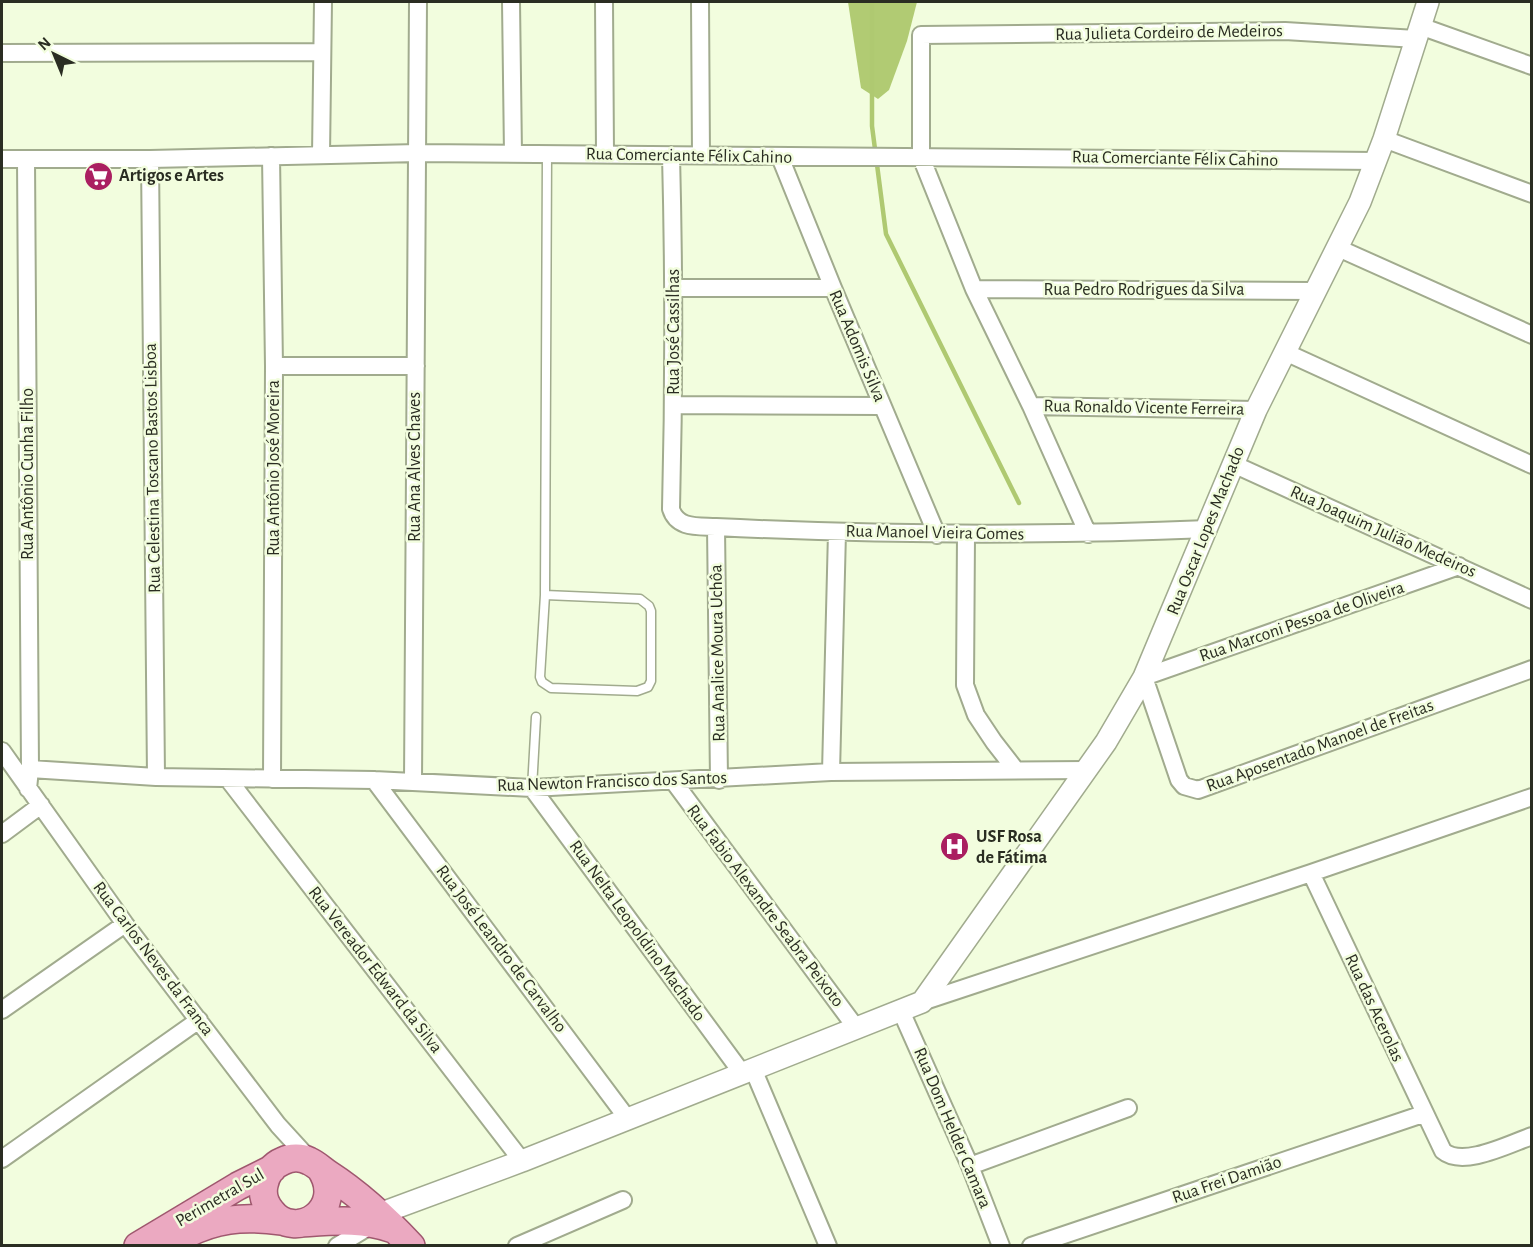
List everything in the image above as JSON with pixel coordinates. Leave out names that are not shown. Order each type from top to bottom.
[{"type":"main road","points":[[298,1158],[315,1165],[328,1186],[325,1206],[311,1220],[292,1222],[273,1214],[263,1194],[266,1176],[275,1166],[288,1159],[298,1158]]},
{"type":"main road","name":"Rua Carlos Neves da Franca","points":[[315,1165],[354,1191],[391,1228]]},
{"type":"main road","name":"Perimetral Sul","points":[[138,1245],[275,1166]]},
{"type":"main road","name":"Perimetral Sul","points":[[168,1245],[201,1227],[218,1221],[242,1219],[292,1222],[353,1220],[391,1228]]},
{"type":"street","points":[[321,155],[323,2]]},
{"type":"street","name":"Rua Ana Alves Chaves","points":[[413,782],[418,2]]},
{"type":"street","points":[[511,2],[513,154]]},
{"type":"street","points":[[604,2],[605,154]]},
{"type":"street","points":[[700,2],[701,156]]},
{"type":"street","name":"Rua Oscar Lopes Machado","points":[[922,1002],[1087,770],[1130,705],[1208,529],[1256,410],[1314,291],[1338,248],[1376,161],[1428,2]]},
{"type":"street","name":"Rua Julieta Cordeiro de Medeiros","points":[[921,157],[921,35],[1285,31],[1418,32],[1532,66]]},
{"type":"street","points":[[2,53],[322,52]]},
{"type":"street","points":[[1384,139],[1532,194]]},
{"type":"street","name":"Rua Comerciante Félix Cahino","points":[[2,159],[150,159],[418,153],[1376,161]]},
{"type":"street","name":"Rua José Cassilhas","points":[[671,155],[674,288],[671,509]]},
{"type":"street","name":"Rua Antônio José Moreira","points":[[271,156],[274,366],[272,779]]},
{"type":"street","name":"Rua Adomis Silva","points":[[780,157],[881,406],[937,535]]},
{"type":"street","points":[[921,157],[974,290],[1031,406],[1088,534]]},
{"type":"street","name":"Rua Antônio Cunha Filho","points":[[26,159],[30,769],[28,789]]},
{"type":"street","name":"Rua Celestina Toscano Bastos Lisboa","points":[[150,159],[156,777]]},
{"type":"street","points":[[1338,248],[1532,335]]},
{"type":"street","points":[[674,288],[833,288]]},
{"type":"street","name":"Rua Pedro Rodrigues da Silva","points":[[974,290],[1314,291]]},
{"type":"street","points":[[1285,352],[1532,465]]},
{"type":"street","points":[[274,366],[416,366]]},
{"type":"street","points":[[674,405],[881,406]]},
{"type":"street","name":"Rua Ronaldo Vicente Ferreira","points":[[1031,406],[1256,410]]},
{"type":"street","name":"Rua Joaquim Julião Medeiros","points":[[1233,464],[1530,597]]},
{"type":"street","name":"Rua Manoel Vieira Gomes","points":[[671,509],[673,516],[681,523],[716,527],[837,532],[966,535],[1088,534],[1208,529]]},
{"type":"street","name":"Rua Analice Moura Uchôa","points":[[716,527],[719,780]]},
{"type":"street","points":[[831,772],[837,532]]},
{"type":"street","points":[[966,535],[964,685],[976,715],[1015,769]]},
{"type":"street","name":"Rua Marconi Pessoa de Oliveira","points":[[1144,677],[1459,566]]},
{"type":"street","name":"Rua Aposentado Manoel de Freitas","points":[[1144,677],[1179,780],[1184,786],[1198,790],[1532,669]]},
{"type":"street","name":"Rua Carlos Neves da Franca","points":[[2,751],[125,924],[278,1125],[315,1165]]},
{"type":"street","name":"Rua Newton Francisco dos Santos","points":[[30,769],[156,777],[374,780],[532,788],[719,780],[831,772],[1087,770]]},
{"type":"street","name":"Rua Vereador Edward da Silva","points":[[228,779],[522,1161]]},
{"type":"street","name":"Rua José Leandro de Carvalho","points":[[374,780],[627,1118]]},
{"type":"street","name":"Rua Fabio Alexandre Seabra Peixoto","points":[[674,782],[857,1029]]},
{"type":"street","name":"Rua Nelta Leopoldino Machado","points":[[532,788],[747,1071],[828,1245]]},
{"type":"street","points":[[338,1245],[391,1228],[522,1161],[922,1002],[1311,873],[1532,796]]},
{"type":"street","points":[[2,834],[41,805]]},
{"type":"street","name":"Rua das Acerolas","points":[[1311,873],[1423,1114],[1443,1151],[1453,1158],[1471,1157],[1532,1136]]},
{"type":"street","points":[[2,1010],[125,924]]},
{"type":"street","name":"Rua Dom Helder Camara","points":[[901,1011],[970,1166],[1001,1245]]},
{"type":"street","points":[[2,1159],[199,1020]]},
{"type":"street","points":[[970,1166],[1128,1108]]},
{"type":"street","name":"Rua Frei Damião","points":[[1031,1245],[1060,1241],[1423,1114]]},
{"type":"street","points":[[275,1166],[282,1153],[278,1125]]},
{"type":"street","points":[[517,1245],[623,1200]]},
{"type":"lane","points":[[545,595],[640,599],[646,602],[651,611],[651,681],[648,687],[637,691],[551,688],[542,682],[540,677],[545,595],[547,154]]},
{"type":"lane","points":[[532,788],[536,717]]},
{"type":"green space","points":[[848,2],[917,2],[907,41],[889,90],[878,99],[861,88]]},
{"type":"waterway","points":[[872,2],[872,126],[886,234],[1019,503]]},
{"type":"place","name":"Artigos e Artes","points":[[98,176]]},
{"type":"place","name":"USF Rosa de Fátima","points":[[955,847]]}]
